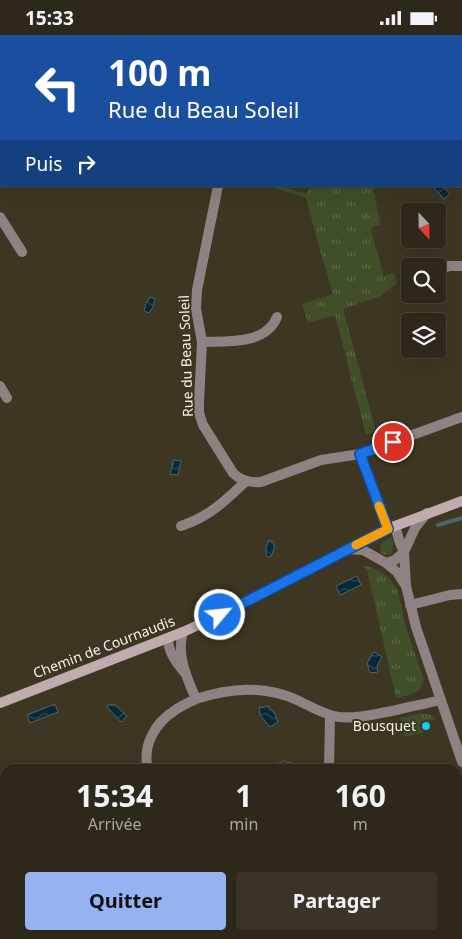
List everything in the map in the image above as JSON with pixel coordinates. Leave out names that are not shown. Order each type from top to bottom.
[{"type":"street","name":"Rue du Beau Soleil","points":[[218,187],[197,290],[196,309],[202,342],[199,413],[210,437],[233,473],[238,478],[246,481]]},
{"type":"street","points":[[0,217],[22,252]]},
{"type":"street","points":[[446,267],[462,266]]},
{"type":"street","points":[[202,342],[251,339],[265,333],[275,323],[277,317]]},
{"type":"street","points":[[0,386],[7,398]]},
{"type":"street","points":[[182,526],[214,510],[246,481],[253,483],[262,482],[321,461],[360,454],[462,417]]},
{"type":"street","points":[[360,454],[391,528],[404,552],[406,586],[414,622],[462,762]]},
{"type":"street","name":"Chemin de Cournaudis","points":[[0,703],[183,632],[391,528],[462,501]]},
{"type":"street","points":[[386,563],[396,560],[404,552],[415,528],[427,513]]},
{"type":"street","points":[[347,549],[363,550],[386,563],[397,572],[406,586]]},
{"type":"street","points":[[410,605],[450,595],[462,594]]},
{"type":"street","points":[[183,632],[180,644],[185,673],[196,699]]},
{"type":"street","points":[[168,638],[173,658],[185,673]]},
{"type":"street","points":[[147,764],[146,753],[152,736],[158,726],[173,711],[196,699],[223,692],[251,689],[276,692],[330,716],[348,718],[364,717],[441,700]]},
{"type":"street","points":[[329,764],[330,716]]},
{"type":"green space","points":[[272,187],[284,187],[306,194],[310,187],[373,187],[380,225],[373,227],[371,230],[384,276],[394,273],[397,283],[381,296],[343,309],[376,431],[366,435],[335,315],[308,323],[302,304],[333,294],[306,198]]},
{"type":"green space","points":[[392,537],[392,554],[382,554],[381,545]]},
{"type":"green space","points":[[363,566],[384,573],[398,591],[404,620],[424,679],[420,688],[410,695],[396,698],[367,570]]},
{"type":"green space","points":[[422,713],[431,715],[436,719],[424,722],[425,732],[405,737],[400,718]]},
{"type":"water","points":[[433,187],[444,187],[450,194],[444,199]]},
{"type":"water","points":[[150,297],[155,299],[149,313],[144,311]]},
{"type":"water","points":[[174,460],[181,461],[178,475],[170,474]]},
{"type":"water","points":[[269,540],[274,542],[271,557],[266,556]]},
{"type":"water","points":[[357,576],[361,585],[340,595],[336,586]]},
{"type":"water","points":[[374,652],[382,657],[377,666],[378,672],[370,673],[367,663]]},
{"type":"water","points":[[55,704],[58,712],[30,723],[27,715]]},
{"type":"water","points":[[114,704],[127,716],[121,722],[107,707]]},
{"type":"water","points":[[269,706],[278,722],[270,727],[260,715],[259,708]]},
{"type":"water","points":[[283,761],[294,764],[278,764]]},
{"type":"waterway","points":[[438,525],[462,518]]},
{"type":"slow traffic","points":[[356,545],[388,529],[379,506]]},
{"type":"place","name":"Bousquet","points":[[426,726]]},
{"type":"route","points":[[220,615],[388,529],[360,454],[393,442]]}]
